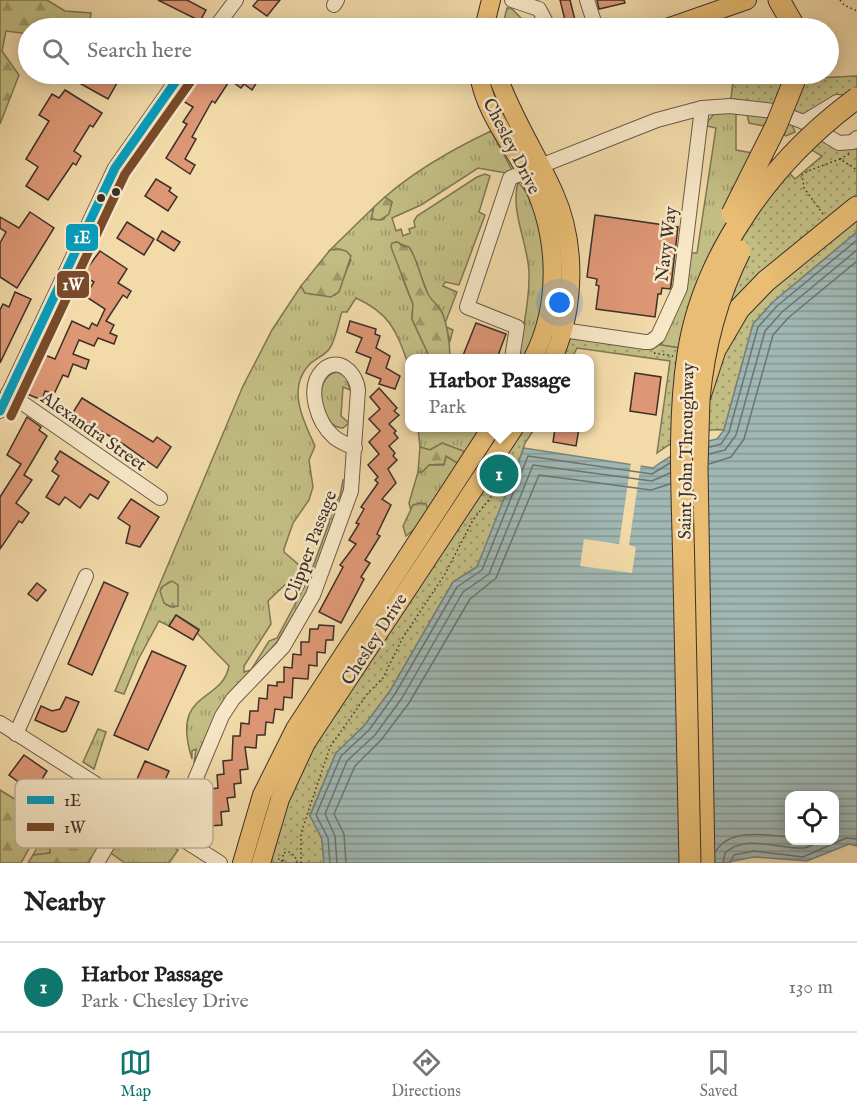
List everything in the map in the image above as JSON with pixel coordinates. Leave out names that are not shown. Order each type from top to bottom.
[{"type":"highway","points":[[779,0],[789,18]]},
{"type":"highway","points":[[697,316],[705,273],[776,126],[793,84]]},
{"type":"highway","name":"Saint John Throughway","points":[[690,863],[683,410],[688,353],[697,316],[723,254],[754,202],[809,138],[857,98]]},
{"type":"highway","name":"Saint John Throughway","points":[[704,863],[697,468],[702,362],[714,314],[746,240],[791,178],[857,115]]},
{"type":"highway","points":[[699,399],[715,350],[739,309],[766,281],[857,207]]},
{"type":"main road","points":[[696,18],[747,0]]},
{"type":"main road","name":"Chesley Drive","points":[[494,84],[503,133],[533,169],[535,188],[550,239],[554,354]]},
{"type":"main road","name":"Chesley Drive","points":[[536,354],[555,329]]},
{"type":"main road","name":"Chesley Drive","points":[[269,861],[271,825],[315,712],[489,432]]},
{"type":"main road","name":"Chesley Drive","points":[[242,863],[255,815],[269,776],[510,432]]},
{"type":"street","points":[[222,18],[236,0]]},
{"type":"street","points":[[512,0],[541,5]]},
{"type":"street","points":[[587,0],[593,18]]},
{"type":"street","points":[[0,411],[115,168],[174,84]]},
{"type":"street","points":[[804,122],[837,102],[846,101],[857,107]]},
{"type":"street","points":[[513,354],[517,327],[467,307],[509,180],[657,120],[702,108],[730,106],[762,109],[804,122],[839,143],[853,142],[857,138]]},
{"type":"street","name":"Navy Way","points":[[555,329],[645,342],[650,342],[658,336],[680,288],[702,108]]},
{"type":"street","name":"Clipper Passage","points":[[196,779],[222,717],[233,699],[283,647],[313,595],[348,502],[355,448],[356,378],[346,368],[327,367],[322,371],[316,384],[317,411],[333,436],[355,448]]},
{"type":"street","name":"Alexandra Street","points":[[8,393],[160,498]]},
{"type":"street","points":[[16,734],[86,576]]},
{"type":"street","points":[[0,723],[86,779]]},
{"type":"street","points":[[97,863],[106,848]]},
{"type":"street","points":[[194,848],[220,863]]},
{"type":"path","points":[[840,0],[844,5],[857,11]]},
{"type":"path","points":[[819,209],[802,181],[804,173],[840,159],[857,149]]},
{"type":"path","points":[[840,159],[857,170]]},
{"type":"path","points":[[302,863],[301,833],[330,747],[368,693],[383,678],[402,639],[445,574],[473,520],[501,483],[507,464]]},
{"type":"path","points":[[269,861],[282,861],[283,853],[290,852],[295,856],[297,863]]},
{"type":"green space","points":[[0,0],[47,0],[65,11],[91,13],[90,18],[18,18],[18,33],[6,31],[2,51],[18,74],[18,78],[0,124]]},
{"type":"green space","points":[[507,8],[511,8],[521,18],[504,18]]},
{"type":"green space","points":[[857,76],[857,107],[804,122],[730,106],[733,84],[839,84],[839,77]]},
{"type":"green space","points":[[734,112],[736,114],[736,150],[759,154],[680,348],[661,345],[683,296],[689,253],[697,253],[716,128],[707,126],[708,121],[715,113]]},
{"type":"green space","points":[[747,114],[774,116],[792,124],[795,132],[786,136],[769,127],[749,123]]},
{"type":"green space","points":[[491,131],[512,170],[506,173],[478,168],[421,205],[392,218],[396,231],[401,229],[403,236],[410,233],[409,229],[415,227],[414,221],[417,216],[477,177],[485,174],[490,176],[479,212],[485,215],[459,285],[445,282],[443,286],[457,292],[445,323],[442,313],[429,297],[409,247],[396,242],[402,277],[413,304],[412,319],[428,354],[405,356],[396,333],[385,317],[356,298],[347,312],[342,312],[330,348],[308,366],[302,375],[298,396],[302,416],[315,446],[309,460],[313,487],[309,500],[293,523],[284,552],[299,565],[302,576],[300,579],[291,579],[268,601],[271,624],[244,666],[244,672],[251,670],[269,641],[277,638],[308,580],[329,523],[331,509],[340,496],[343,480],[345,480],[344,493],[305,596],[277,642],[217,712],[194,763],[196,749],[192,751],[192,759],[187,736],[188,720],[192,709],[217,687],[229,666],[197,633],[199,629],[176,615],[169,626],[159,621],[138,660],[124,694],[115,691],[243,386],[272,330],[301,286],[305,293],[335,295],[337,292],[351,260],[339,249],[330,250],[374,207],[372,211],[380,220],[384,219],[392,202],[385,197],[410,177],[449,152]],"holes":[[[169,582],[178,595],[174,607],[166,605],[161,588]]]},
{"type":"green space","points":[[828,138],[857,138],[857,232],[773,302],[753,324],[724,430],[697,432],[672,443],[657,453],[670,361],[577,348],[574,354],[554,354],[563,330],[680,348],[707,264],[759,154],[781,164],[795,179],[822,156],[805,146]]},
{"type":"green space","points":[[518,182],[533,208],[544,260],[542,309],[528,354],[521,354],[520,351],[529,273],[516,205]]},
{"type":"green space","points":[[385,197],[392,202],[389,214],[380,220],[371,219],[374,207]]},
{"type":"green space","points":[[398,242],[402,246],[409,247],[415,258],[428,294],[445,319],[450,354],[428,354],[412,319],[413,304],[391,247],[392,243]]},
{"type":"green space","points":[[339,249],[351,256],[339,292],[331,297],[305,293],[301,286],[330,250]]},
{"type":"green space","points":[[446,327],[453,330],[450,341]]},
{"type":"green space","points":[[337,372],[346,376],[350,390],[343,387],[341,416],[349,423],[343,428],[335,426],[329,420],[321,402],[323,383]]},
{"type":"green space","points":[[418,432],[481,432],[465,455],[463,451],[442,443],[430,450],[420,447]]},
{"type":"green space","points":[[511,432],[532,432],[525,443],[507,497],[477,567],[453,582],[390,691],[364,726],[336,753],[310,815],[322,839],[324,863],[261,863],[280,799]]},
{"type":"green space","points":[[442,443],[463,451],[465,455],[459,464],[446,456],[444,464],[429,465],[422,472],[418,472],[420,447],[430,450]]},
{"type":"green space","points":[[446,456],[459,464],[427,512],[411,508],[411,511],[409,503],[418,472],[422,472],[429,465],[444,465]]},
{"type":"green space","points":[[426,504],[428,510],[417,527],[406,536],[403,526],[413,505]]},
{"type":"green space","points":[[172,581],[178,585],[178,606],[171,607],[164,603],[160,591],[163,586]]},
{"type":"green space","points":[[98,729],[106,732],[94,769],[83,762]]},
{"type":"green space","points":[[0,790],[15,799],[15,848],[29,848],[21,863],[0,863]]},
{"type":"green space","points":[[37,848],[50,848],[50,853],[33,855]]},
{"type":"green space","points":[[50,848],[100,848],[92,863],[28,863],[33,855],[50,853]]},
{"type":"green space","points":[[110,848],[175,848],[178,850],[169,863],[125,863],[108,851]]},
{"type":"water","points":[[857,232],[857,846],[849,844],[807,861],[754,857],[723,863],[324,863],[322,839],[310,816],[336,753],[364,726],[390,691],[453,582],[477,567],[524,448],[653,468],[684,450],[717,439],[724,430],[753,324],[773,302]]},
{"type":"pier","points":[[631,462],[641,463],[629,545],[636,547],[632,573],[580,566],[584,539],[619,544]]},
{"type":"building","points":[[158,0],[187,0],[206,10],[202,18],[194,18]]},
{"type":"building","points":[[258,0],[280,0],[267,16],[253,6]]},
{"type":"building","points":[[560,0],[570,0],[574,18],[564,18]]},
{"type":"building","points":[[597,0],[624,0],[625,3],[599,9]]},
{"type":"building","points":[[81,84],[116,84],[108,99]]},
{"type":"building","points":[[195,84],[227,84],[215,103],[212,101],[192,137],[196,139],[185,159],[195,165],[190,174],[166,158],[187,124],[183,122],[193,107],[183,101]]},
{"type":"building","points":[[244,84],[256,84],[252,90]]},
{"type":"building","points":[[65,90],[102,113],[93,127],[90,125],[74,151],[81,156],[76,165],[73,163],[48,200],[26,186],[38,167],[26,159],[49,121],[39,115],[52,94],[59,98]]},
{"type":"building","points":[[156,179],[171,188],[169,191],[177,197],[168,211],[145,196]]},
{"type":"building","points":[[30,212],[54,228],[17,288],[0,277],[0,243],[6,232],[0,228],[0,217],[19,228]]},
{"type":"building","points":[[595,215],[678,227],[671,286],[670,289],[662,288],[661,294],[658,294],[655,317],[596,309],[599,286],[596,285],[597,279],[587,277]]},
{"type":"building","points":[[127,222],[154,239],[144,255],[117,238]]},
{"type":"building","points":[[162,231],[180,242],[174,251],[157,240]]},
{"type":"building","points":[[100,251],[127,269],[118,283],[131,291],[127,298],[123,295],[106,321],[114,325],[110,333],[117,336],[114,344],[98,338],[94,346],[79,340],[73,354],[89,360],[86,369],[73,364],[68,377],[63,375],[54,394],[45,391],[42,400],[27,394],[45,355],[55,359],[72,321],[89,329],[92,323],[97,326],[105,309],[85,296],[94,282],[82,275]]},
{"type":"building","points":[[15,292],[31,299],[0,363],[0,310],[3,304],[9,307]]},
{"type":"building","points":[[350,321],[376,329],[375,334],[380,336],[376,348],[390,356],[386,368],[400,376],[395,389],[379,384],[381,379],[366,373],[371,358],[356,352],[362,338],[347,332]]},
{"type":"building","points":[[476,323],[506,334],[498,354],[464,354]]},
{"type":"building","points":[[635,373],[661,377],[656,415],[630,411]]},
{"type":"building","points":[[379,388],[397,408],[394,411],[399,415],[389,424],[396,431],[394,433],[398,438],[389,446],[397,460],[388,469],[396,483],[382,499],[391,505],[377,534],[380,536],[365,560],[370,563],[361,577],[364,579],[341,623],[319,612],[343,567],[340,565],[356,544],[349,540],[359,524],[356,523],[364,509],[361,507],[378,483],[375,480],[378,477],[368,465],[379,454],[369,442],[380,431],[369,419],[380,409],[370,397]]},
{"type":"building","points":[[82,398],[153,442],[157,437],[171,447],[157,468],[123,444],[72,414]]},
{"type":"building","points":[[27,417],[41,427],[39,430],[47,436],[24,475],[32,480],[16,503],[29,513],[22,523],[19,521],[0,549],[0,497],[21,464],[7,455]]},
{"type":"building","points":[[555,432],[578,432],[576,446],[553,442]]},
{"type":"building","points":[[60,451],[109,482],[98,499],[90,494],[80,508],[65,497],[59,505],[46,497],[59,476],[52,471],[58,462],[55,459]]},
{"type":"building","points":[[131,499],[159,517],[140,547],[126,543],[130,526],[118,518]]},
{"type":"building","points":[[104,582],[128,593],[92,675],[68,664]]},
{"type":"building","points":[[37,583],[46,590],[37,601],[28,594]]},
{"type":"building","points":[[176,615],[199,630],[193,640],[169,626]]},
{"type":"building","points":[[319,625],[334,626],[333,640],[326,640],[325,653],[317,652],[317,666],[309,665],[308,679],[293,678],[292,698],[284,697],[283,710],[275,709],[273,723],[266,722],[265,735],[257,735],[256,748],[245,747],[248,769],[240,770],[241,783],[234,784],[235,797],[227,798],[229,811],[221,812],[222,825],[213,826],[213,789],[218,788],[217,775],[224,774],[223,761],[232,760],[233,736],[240,736],[241,723],[249,724],[250,711],[258,711],[259,698],[267,699],[268,685],[277,686],[277,682],[284,682],[284,667],[292,668],[293,654],[301,655],[301,642],[309,642],[310,629],[318,629]]},
{"type":"building","points":[[152,651],[186,666],[148,750],[114,735]]},
{"type":"building","points":[[66,697],[79,702],[66,731],[62,732],[35,720],[41,706],[52,711],[60,709]]},
{"type":"building","points":[[24,755],[47,771],[42,779],[15,779],[9,775]]},
{"type":"building","points":[[145,761],[169,771],[166,779],[137,779]]},
{"type":"transit line","name":"1E","points":[[0,411],[115,168],[174,84]]},
{"type":"transit line","name":"1W","points":[[11,416],[125,174],[189,84]]},
{"type":"place","name":"Harbor Passage","points":[[499,474]]}]
